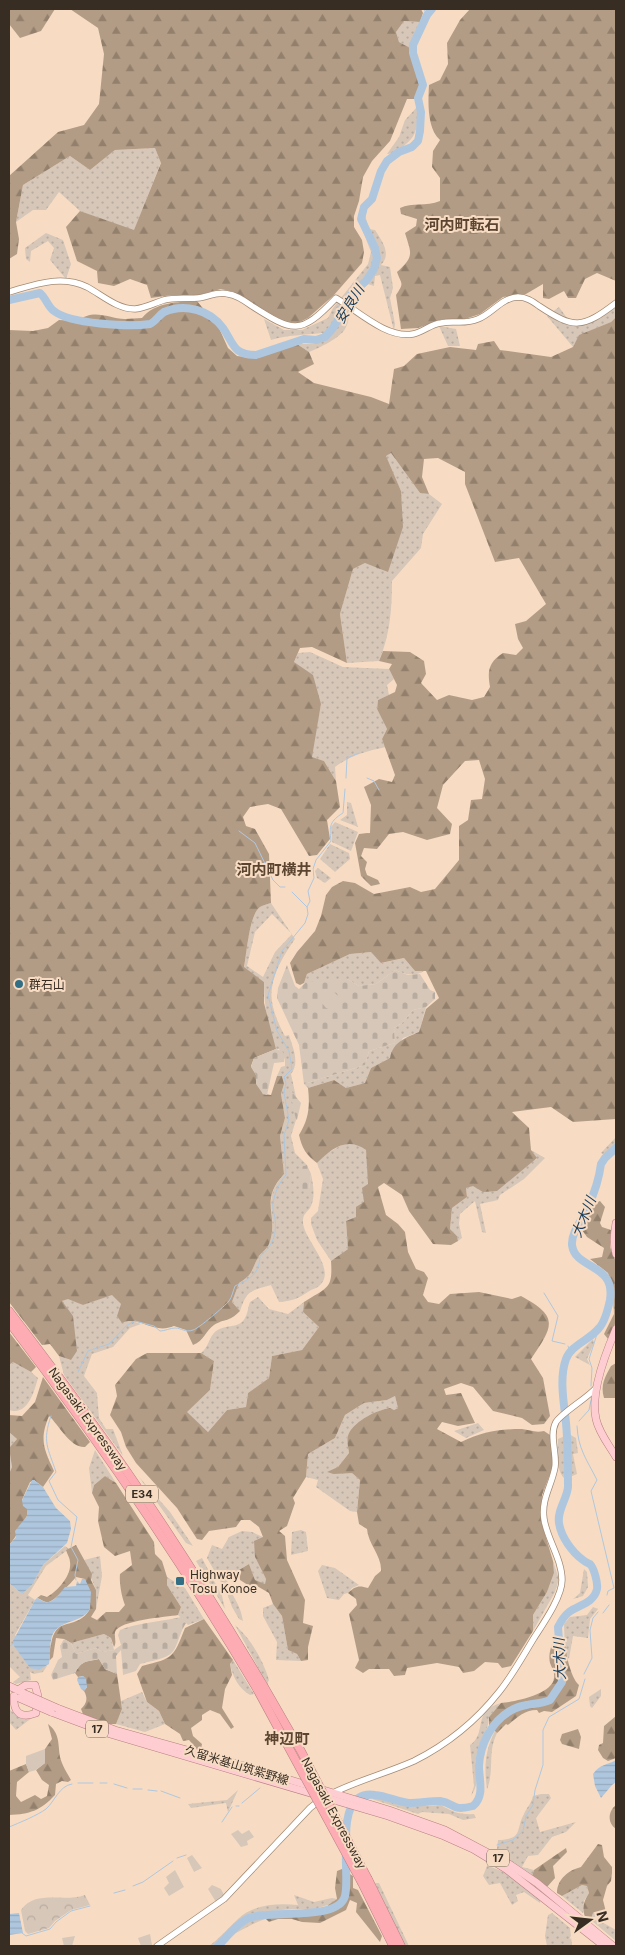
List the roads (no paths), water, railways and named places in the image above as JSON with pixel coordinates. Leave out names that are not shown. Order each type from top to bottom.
[{"type":"highway","name":"Nagasaki Expressway","points":[[9,1311],[87,1415],[142,1494],[199,1582],[260,1687]]},
{"type":"highway","name":"Nagasaki Expressway","points":[[9,1322],[82,1419],[137,1498],[301,1751],[365,1881],[401,1946]]},
{"type":"highway","name":"Nagasaki Expressway","points":[[365,1881],[393,1946]]},
{"type":"main road","points":[[616,1223],[614,1232],[616,1254]]},
{"type":"main road","points":[[616,1329],[596,1388],[596,1417],[616,1457]]},
{"type":"main road","points":[[35,1684],[38,1696],[36,1713],[25,1716],[16,1712],[14,1707],[17,1694],[26,1685],[35,1684]]},
{"type":"main road","name":"久留米基山筑紫野線","points":[[9,1686],[17,1694],[54,1710],[240,1768],[323,1798],[349,1802],[414,1818],[445,1830],[509,1864],[536,1883],[613,1946]]},
{"type":"main road","name":"久留米基山筑紫野線","points":[[260,1775],[332,1794],[349,1802]]},
{"type":"main road","name":"久留米基山筑紫野線","points":[[363,1806],[414,1824],[473,1850],[506,1869],[534,1889],[604,1946]]},
{"type":"street","points":[[9,292],[50,280],[76,283],[117,305],[137,309],[174,298],[197,298],[219,293],[229,294],[239,298],[279,323],[294,327],[308,323],[336,298],[391,333],[404,335],[421,332],[438,323],[473,321],[481,318],[505,300],[515,298],[527,299],[560,320],[573,323],[593,318],[616,303]]},
{"type":"street","points":[[157,1946],[224,1899],[310,1808],[323,1798],[349,1785],[412,1762],[436,1749],[460,1731],[499,1692],[542,1625],[553,1606],[562,1584],[560,1570],[544,1520],[543,1510],[544,1500],[555,1469],[553,1431],[555,1424],[596,1388]]},
{"type":"water","points":[[32,1480],[43,1487],[56,1508],[70,1521],[71,1529],[67,1543],[43,1565],[32,1585],[22,1594],[9,1583],[9,1545],[16,1537],[15,1531],[27,1516],[27,1509],[23,1506],[22,1500]]},
{"type":"water","points":[[82,1579],[85,1579],[91,1592],[90,1609],[86,1614],[55,1631],[51,1640],[49,1664],[39,1670],[30,1668],[14,1646],[13,1641],[35,1600],[37,1598],[45,1602],[51,1601],[65,1587],[76,1586],[77,1581],[80,1584]]},
{"type":"water","points":[[83,1676],[86,1678],[87,1687],[84,1691],[77,1680],[78,1677]]},
{"type":"water","points":[[616,1760],[616,1782],[601,1798],[595,1786],[593,1774],[601,1766]]},
{"type":"water","points":[[19,1913],[23,1933],[9,1935],[9,1914]]},
{"type":"waterway","name":"安良川","points":[[424,9],[427,15]]},
{"type":"waterway","name":"安良川","points":[[9,300],[40,293],[52,309],[62,315],[86,322],[115,325],[150,324],[164,312],[172,309],[188,308],[197,310],[218,322],[238,351],[256,355],[304,339],[316,340],[325,337],[333,328],[343,306],[353,292],[366,281],[374,269],[377,258],[375,248],[361,219],[364,207],[372,199],[381,171],[387,161],[399,152],[412,147],[418,141],[421,112],[418,98],[423,85],[413,53],[413,45],[427,15],[432,9]]},
{"type":"waterway","points":[[346,778],[347,758],[359,753]]},
{"type":"waterway","points":[[367,778],[374,781],[379,790]]},
{"type":"waterway","points":[[78,1372],[88,1351],[109,1344],[126,1326],[135,1321],[154,1326],[160,1331],[175,1328],[186,1331],[196,1329],[229,1301],[235,1286],[253,1276],[258,1268],[260,1256],[271,1244],[275,1234],[273,1203],[281,1181],[286,1175],[284,1135],[289,1120],[284,1093],[286,1083],[284,1077],[292,1069],[289,1051],[277,1031],[268,995],[282,951],[305,923],[308,914],[307,907],[310,901],[308,891],[314,878],[313,869],[316,860],[331,841],[331,824],[343,813],[345,789]]},
{"type":"waterway","points":[[239,831],[255,843],[273,880],[280,887],[285,887]]},
{"type":"waterway","points":[[292,892],[307,907]]},
{"type":"waterway","name":"大木川","points":[[346,1838],[348,1815],[351,1808],[354,1802],[366,1795],[409,1803],[440,1801],[457,1808],[473,1806],[477,1802],[480,1793],[479,1766],[484,1742],[497,1721],[515,1708],[550,1700],[562,1682],[558,1627],[569,1612],[593,1598],[597,1589],[595,1576],[590,1564],[579,1557],[571,1548],[562,1534],[559,1523],[559,1514],[568,1487],[563,1391],[564,1366],[568,1354],[601,1325],[610,1300],[610,1288],[607,1279],[580,1259],[575,1253],[572,1240],[592,1197],[598,1181],[601,1164],[616,1148]]},
{"type":"waterway","points":[[544,1293],[558,1316],[552,1341],[565,1344]]},
{"type":"waterway","points":[[591,1386],[592,1368],[589,1359],[599,1328]]},
{"type":"waterway","name":"大木川","points":[[568,1346],[570,1352]]},
{"type":"waterway","points":[[579,1421],[589,1410],[591,1400]]},
{"type":"waterway","points":[[51,1416],[47,1432],[47,1445],[56,1472],[49,1481],[58,1500],[77,1517],[71,1547],[78,1560],[76,1580]]},
{"type":"waterway","points":[[577,1426],[581,1448],[597,1480],[591,1491],[614,1588],[608,1591],[607,1595]]},
{"type":"waterway","points":[[9,1607],[10,1602]]},
{"type":"waterway","points":[[603,1613],[609,1605]]},
{"type":"waterway","points":[[584,1674],[592,1658],[590,1630],[593,1618],[598,1612]]},
{"type":"waterway","points":[[9,1647],[14,1643]]},
{"type":"waterway","points":[[497,1845],[513,1840],[523,1831],[526,1816],[533,1805],[535,1790],[543,1765],[543,1730],[549,1717],[579,1699],[585,1679]]},
{"type":"waterway","points":[[78,1783],[93,1783]]},
{"type":"waterway","points":[[100,1783],[107,1783]]},
{"type":"waterway","points":[[9,1827],[46,1809],[60,1791],[72,1784]]},
{"type":"waterway","points":[[114,1784],[127,1788]]},
{"type":"waterway","points":[[242,1803],[260,1788]]},
{"type":"waterway","points":[[133,1789],[142,1789]]},
{"type":"waterway","points":[[148,1790],[157,1791]]},
{"type":"waterway","points":[[161,1791],[180,1798]]},
{"type":"waterway","points":[[222,1822],[232,1807]]},
{"type":"waterway","name":"大木川","points":[[218,1946],[236,1927],[249,1918],[272,1914],[317,1912],[340,1904],[346,1891],[346,1850]]},
{"type":"waterway","points":[[177,1858],[186,1855]]},
{"type":"waterway","points":[[133,1886],[143,1882],[173,1861]]},
{"type":"waterway","points":[[114,1893],[125,1890]]},
{"type":"waterway","points":[[22,1933],[26,1936],[50,1929],[71,1911],[90,1906]]},
{"type":"place","name":"群石山","points":[[19,984]]},
{"type":"place","name":"Highway Tosu Konoe","points":[[180,1581]]},
{"type":"district","name":"河内町転石","points":[[462,224]]},
{"type":"district","name":"河内町横井","points":[[274,869]]},
{"type":"district","name":"神辺町","points":[[287,1738]]}]
